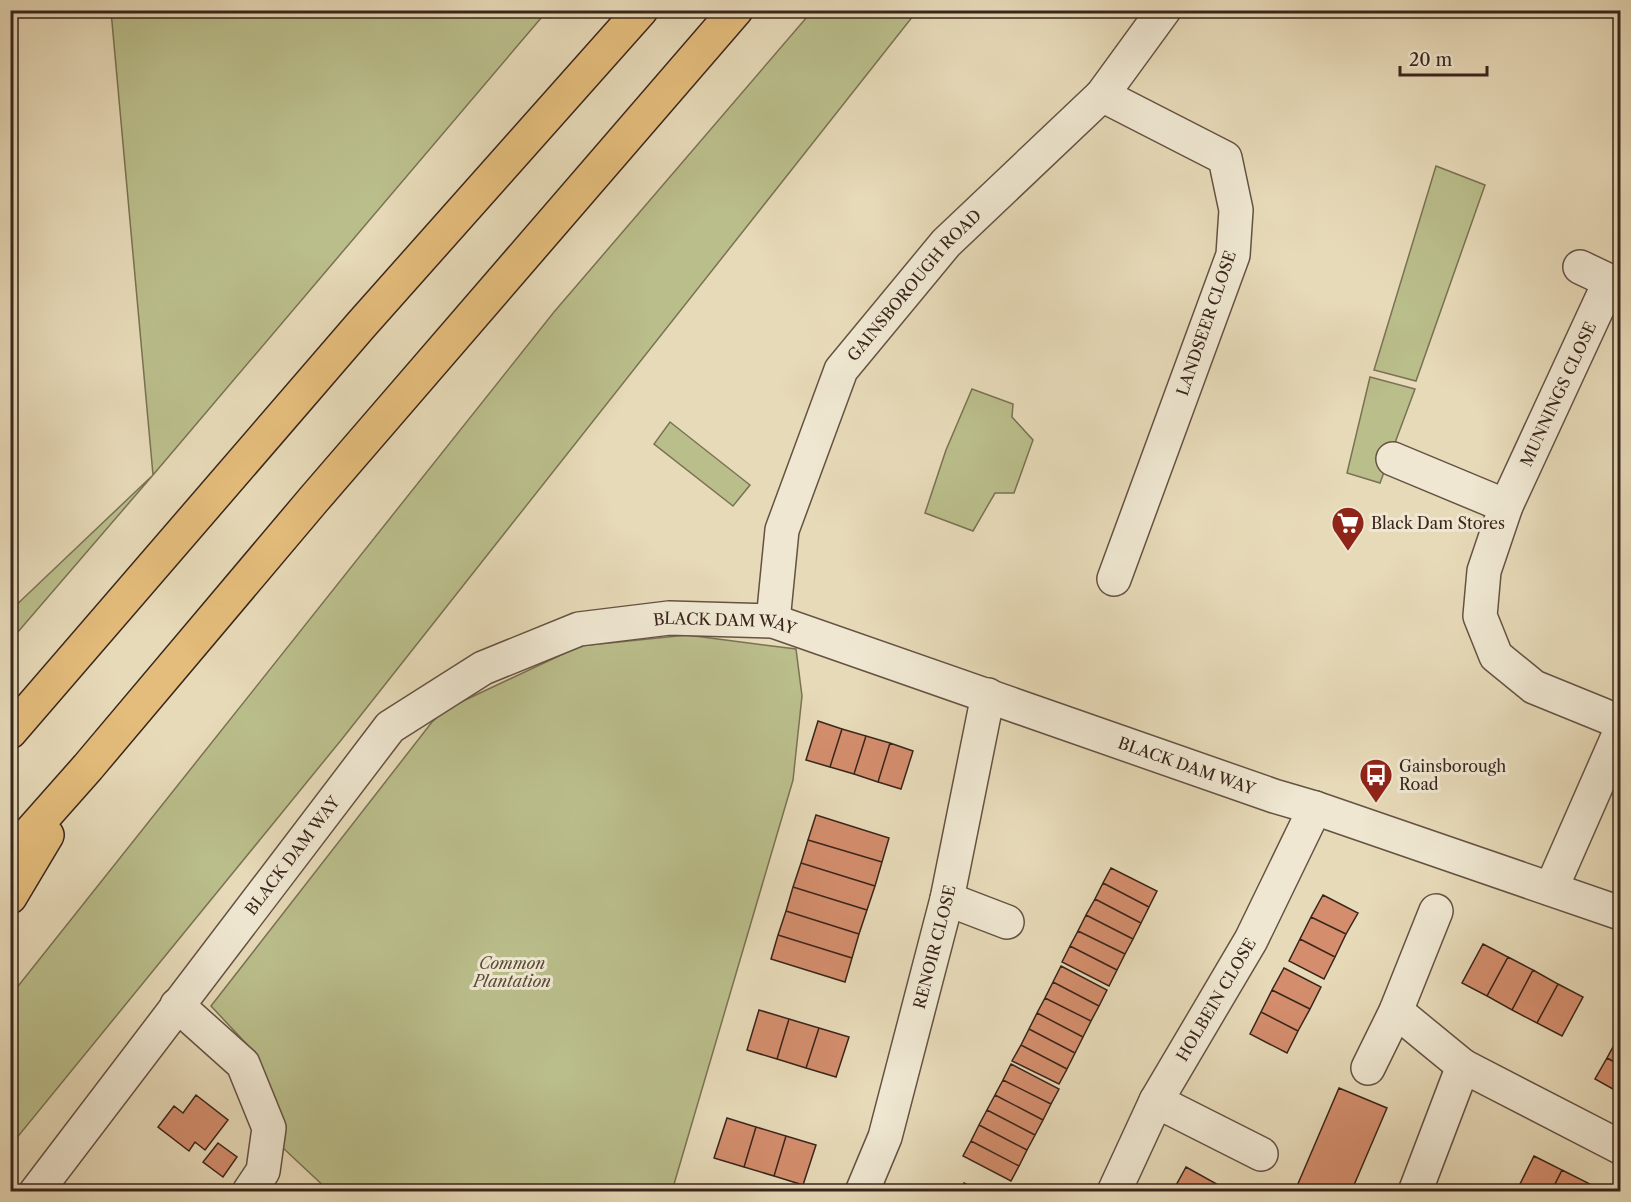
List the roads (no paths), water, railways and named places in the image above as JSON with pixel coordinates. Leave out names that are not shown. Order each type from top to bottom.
[{"type":"highway","points":[[13,728],[361,325],[641,10]]},
{"type":"highway","points":[[10,855],[88,767],[314,499],[736,10]]},
{"type":"highway","points":[[10,897],[88,767]]},
{"type":"street","name":"GAINSBOROUGH ROAD","points":[[773,621],[782,530],[841,370],[946,243],[1102,95],[1164,10]]},
{"type":"street","name":"LANDSEER CLOSE","points":[[1102,95],[1225,159],[1236,210],[1233,255],[1114,579]]},
{"type":"street","name":"MUNNINGS CLOSE","points":[[1580,267],[1615,284],[1506,506],[1484,571],[1480,616],[1496,656],[1534,687],[1620,722]]},
{"type":"street","points":[[1393,459],[1506,506]]},
{"type":"street","name":"BLACK DAM WAY","points":[[36,1191],[390,727],[483,668],[579,629],[669,618],[773,621],[1274,796],[1620,913]]},
{"type":"street","name":"RENOIR CLOSE","points":[[862,1191],[885,1137],[947,899],[988,695]]},
{"type":"street","points":[[1551,889],[1620,732]]},
{"type":"street","name":"HOLBEIN CLOSE","points":[[1114,1191],[1156,1101],[1251,940],[1315,808]]},
{"type":"street","points":[[947,899],[1007,922]]},
{"type":"street","points":[[1368,1068],[1396,1011],[1436,911]]},
{"type":"street","points":[[177,1005],[243,1064],[269,1128],[263,1171],[249,1191]]},
{"type":"street","points":[[1396,1011],[1463,1066],[1620,1147]]},
{"type":"street","points":[[1415,1191],[1463,1066]]},
{"type":"street","points":[[1156,1101],[1261,1154]]},
{"type":"place","name":"Black Dam Stores","points":[[1348,552]]},
{"type":"place","name":"Gainsborough Road","points":[[1376,804]]},
{"type":"park label","name":"Common Plantation","points":[[512,972]]}]
